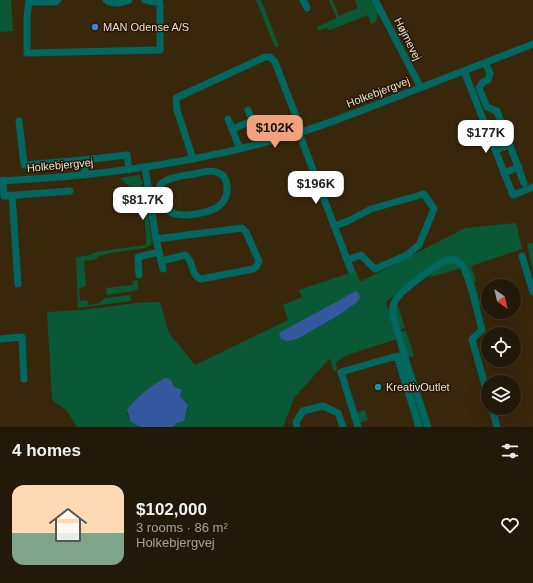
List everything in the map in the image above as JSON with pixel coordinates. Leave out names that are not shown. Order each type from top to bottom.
[{"type":"street","points":[[58,0],[55,2],[29,1],[27,17],[27,53],[160,50],[160,3],[145,0]]},
{"type":"street","points":[[106,0],[110,3],[123,3],[129,0]]},
{"type":"street","points":[[303,0],[306,8]]},
{"type":"street","name":"Højmevej","points":[[376,0],[421,88]]},
{"type":"street","name":"Holkebjergvej","points":[[1,180],[85,175],[129,170],[193,160],[240,149],[301,132],[421,88],[533,44]]},
{"type":"street","points":[[193,160],[177,110],[176,98],[265,57],[270,57],[275,62],[351,270]]},
{"type":"street","points":[[485,63],[490,73],[488,80],[483,82],[479,88],[487,107],[497,111],[524,182]]},
{"type":"street","points":[[464,71],[513,195],[533,187]]},
{"type":"street","points":[[248,110],[256,130]]},
{"type":"street","points":[[228,120],[240,149]]},
{"type":"street","points":[[19,121],[24,165],[127,155],[129,170]]},
{"type":"street","points":[[232,129],[252,121]]},
{"type":"street","points":[[487,130],[503,125]]},
{"type":"street","points":[[495,150],[510,145]]},
{"type":"street","points":[[84,160],[85,175]]},
{"type":"street","points":[[145,167],[158,252],[163,269]]},
{"type":"street","points":[[504,173],[519,168]]},
{"type":"street","points":[[205,172],[216,172],[226,181],[226,198],[221,204],[214,209],[185,215],[174,214],[168,210],[163,203],[160,194],[160,185],[167,180],[205,172]]},
{"type":"street","points":[[1,180],[2,196],[70,191]]},
{"type":"street","points":[[149,195],[160,194]]},
{"type":"street","points":[[334,226],[348,221],[371,209],[424,194],[434,209],[419,246],[407,254],[375,269],[362,255],[347,260]]},
{"type":"street","points":[[12,195],[18,284]]},
{"type":"street","points":[[156,239],[242,228],[246,232],[259,261],[253,269],[201,279],[195,275],[189,259],[185,255],[161,261]]},
{"type":"street","points":[[139,275],[138,257],[158,252]]},
{"type":"street","points":[[522,256],[533,292]]},
{"type":"street","points":[[428,427],[392,316],[392,308],[397,297],[404,290],[449,260],[454,260],[461,264],[466,273],[482,330],[472,339],[482,375]]},
{"type":"street","points":[[0,339],[22,337],[24,379]]},
{"type":"street","points":[[358,427],[341,372],[397,356],[419,427]]},
{"type":"street","points":[[297,427],[296,422],[303,412],[323,406],[338,413],[343,427]]},
{"type":"street","points":[[494,415],[497,427]]},
{"type":"shaded area","points":[[0,0],[533,0],[533,427],[0,427]]},
{"type":"green space","points":[[0,0],[11,0],[13,31],[0,32]]},
{"type":"green space","points":[[256,0],[261,0],[279,46],[275,47]]},
{"type":"green space","points":[[329,0],[332,0],[339,16],[358,8],[355,0],[371,0],[378,13],[376,22],[371,24],[368,15],[330,30],[326,28],[319,31],[317,27],[337,18]]},
{"type":"green space","points":[[139,175],[143,183],[138,189],[132,188],[120,178]]},
{"type":"green space","points":[[143,202],[146,203],[152,241],[151,245],[145,248],[110,253],[97,257],[97,259],[84,261],[86,286],[79,288],[80,301],[87,300],[88,305],[100,303],[105,298],[130,295],[131,301],[78,308],[76,257],[90,255],[96,252],[146,245]]},
{"type":"green space","points":[[516,223],[522,249],[471,266],[481,305],[479,306],[464,262],[453,257],[399,291],[386,302],[397,339],[347,355],[336,362],[337,370],[334,372],[329,359],[294,398],[283,427],[172,427],[186,416],[188,405],[180,396],[182,392],[174,387],[172,382],[162,380],[147,390],[127,412],[130,420],[141,427],[77,427],[67,411],[52,400],[47,312],[160,302],[169,333],[195,365],[288,320],[283,305],[302,297],[299,290],[356,271],[360,282],[465,228]]},
{"type":"green space","points":[[533,243],[533,270],[527,244]]},
{"type":"green space","points":[[450,262],[455,262],[462,268],[427,278],[438,268]]},
{"type":"green space","points":[[137,280],[138,289],[134,291],[107,295],[106,288],[133,285],[132,281]]},
{"type":"green space","points":[[397,303],[405,328],[398,330],[394,318]]},
{"type":"green space","points":[[406,331],[414,356],[406,358],[398,332]]},
{"type":"green space","points":[[401,351],[424,427],[421,427],[398,352]]},
{"type":"green space","points":[[365,410],[368,420],[359,423],[356,413]]},
{"type":"water","points":[[356,291],[360,298],[356,303],[337,316],[297,339],[288,341],[281,339],[279,333]]},
{"type":"water","points":[[165,378],[171,380],[174,387],[182,390],[180,396],[188,405],[184,421],[177,423],[172,427],[141,427],[131,422],[127,410],[130,405],[144,392]]},
{"type":"place","name":"MAN Odense A/S","points":[[95,27]]},
{"type":"place","name":"KreativOutlet","points":[[378,387]]}]
